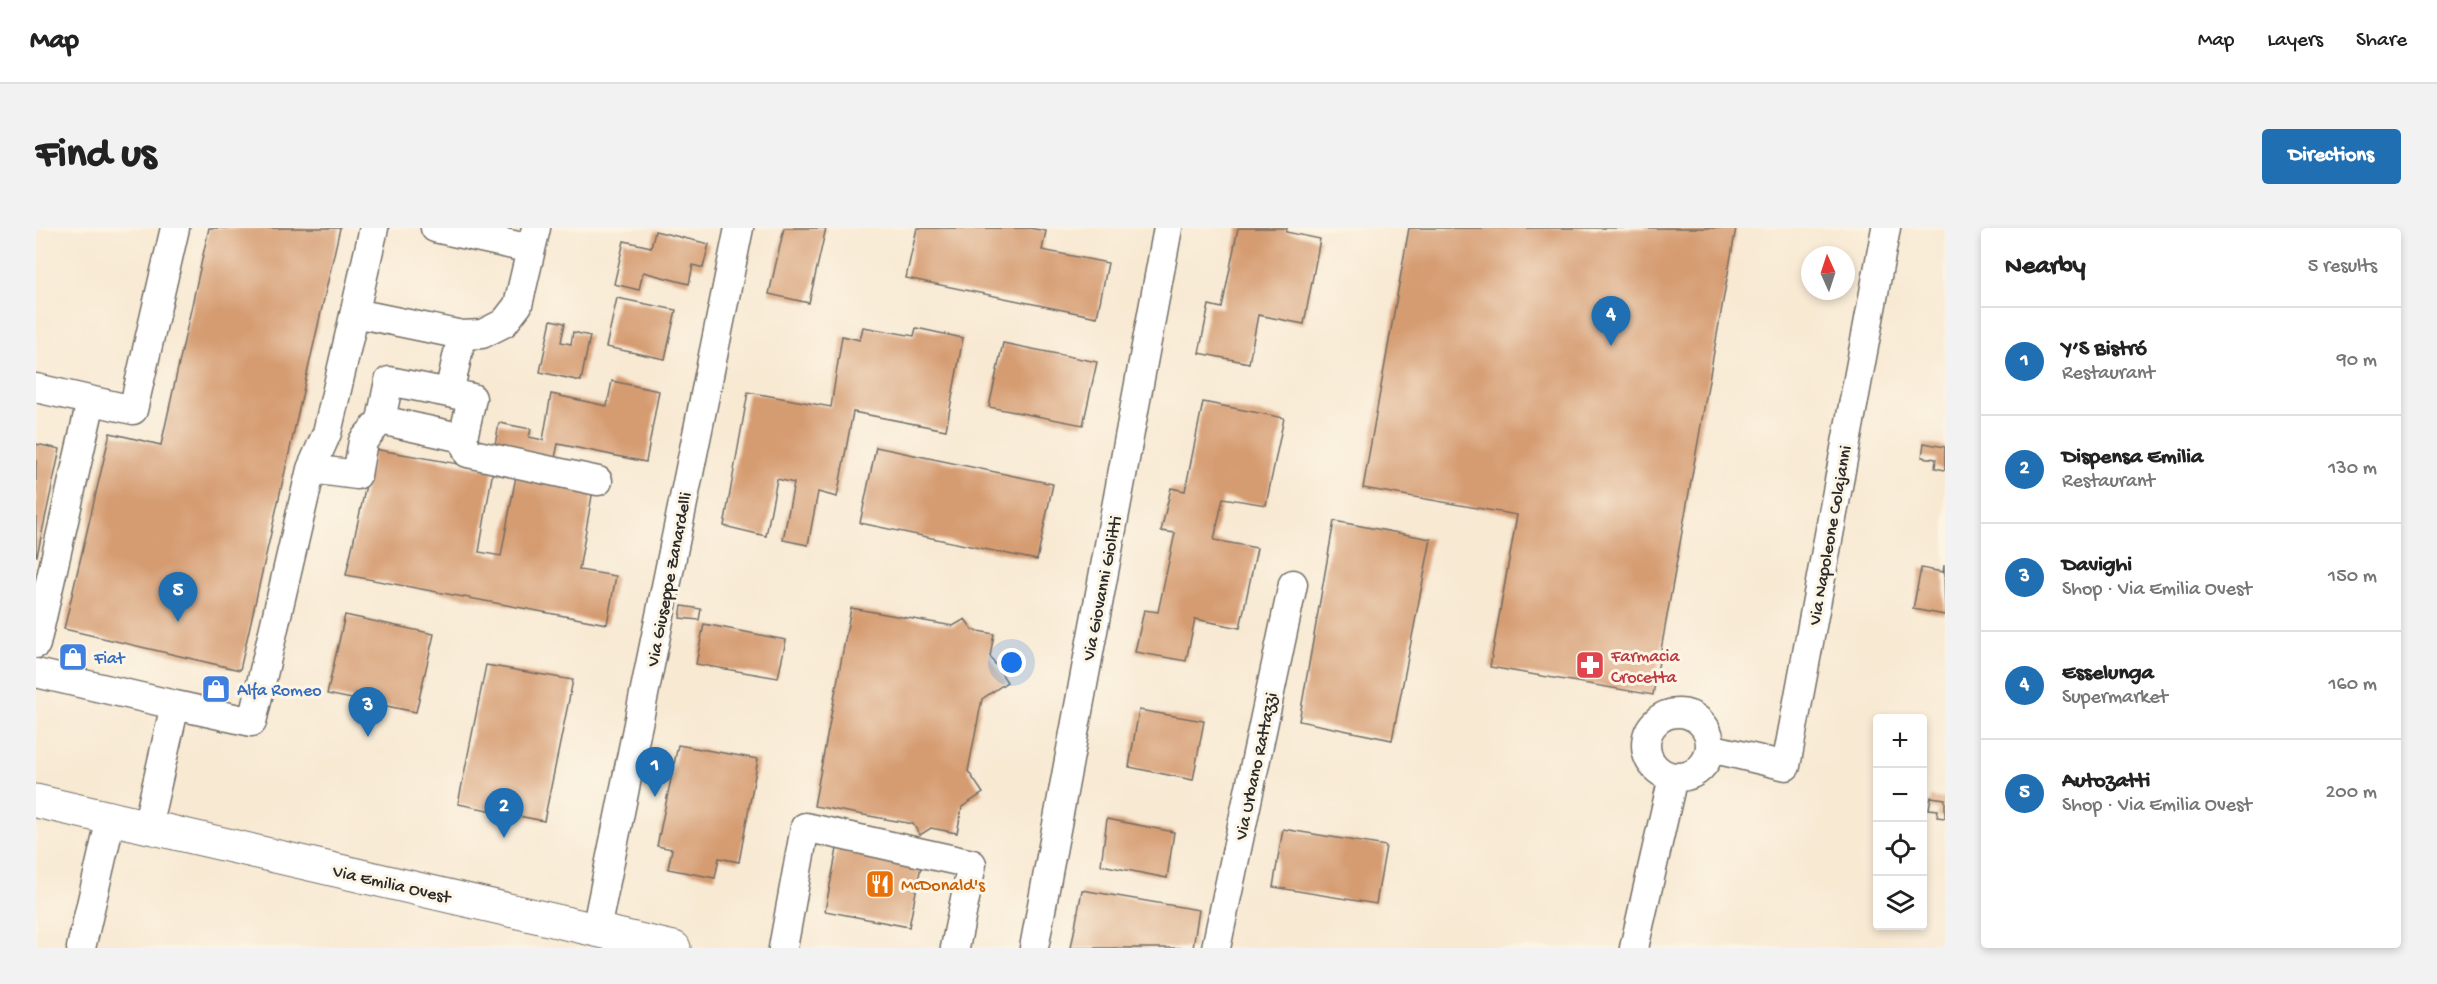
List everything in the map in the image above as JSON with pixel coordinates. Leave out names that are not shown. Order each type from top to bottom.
[{"type":"main road","name":"Via Emilia Ovest","points":[[36,801],[674,948]]},
{"type":"street","points":[[36,388],[133,410],[175,228]]},
{"type":"street","points":[[36,673],[252,722],[311,469],[327,433],[374,228]]},
{"type":"street","points":[[355,313],[462,335],[482,334],[504,323],[518,305],[534,239],[435,228]]},
{"type":"street","name":"Via Giuseppe Zanardelli","points":[[596,930],[739,228]]},
{"type":"street","name":"Via Giovanni Giolitti","points":[[1034,948],[1168,228]]},
{"type":"street","name":"Via Napoleone Colajanni","points":[[1710,748],[1786,765],[1886,228]]},
{"type":"street","points":[[449,393],[462,335]]},
{"type":"street","points":[[311,469],[357,475],[363,441],[381,420],[388,381],[472,398],[463,438],[468,453],[598,481]]},
{"type":"street","points":[[36,644],[91,401]]},
{"type":"street","points":[[381,420],[463,438]]},
{"type":"street","name":"Via Urbano Rattazzi","points":[[1216,948],[1293,585]]},
{"type":"street","points":[[147,827],[175,705]]},
{"type":"street","points":[[1669,715],[1690,715],[1706,729],[1710,748],[1707,758],[1693,773],[1673,777],[1663,773],[1649,758],[1647,736],[1660,719],[1669,715]]},
{"type":"street","points":[[1634,948],[1673,777]]},
{"type":"street","points":[[81,948],[111,818]]},
{"type":"street","points":[[783,948],[805,827],[972,864],[955,948]]},
{"type":"building","points":[[209,228],[340,228],[240,670],[64,629],[110,433],[161,445]]},
{"type":"building","points":[[784,228],[826,228],[809,303],[769,294]]},
{"type":"building","points":[[917,228],[1029,228],[1046,231],[1042,250],[1108,263],[1097,317],[906,278]]},
{"type":"building","points":[[1238,228],[1287,228],[1286,232],[1320,239],[1304,324],[1258,315],[1249,363],[1199,353],[1209,305],[1222,308]]},
{"type":"building","points":[[1409,228],[1736,228],[1653,695],[1490,667],[1517,515],[1363,488]]},
{"type":"building","points":[[655,231],[709,244],[703,268],[693,265],[689,284],[643,272],[639,290],[614,284],[624,241],[651,247]]},
{"type":"building","points":[[617,298],[676,310],[665,359],[606,347]]},
{"type":"building","points":[[551,320],[565,323],[561,342],[571,344],[573,332],[590,336],[581,381],[540,372]]},
{"type":"building","points":[[863,327],[914,336],[916,328],[963,338],[946,430],[853,412],[837,497],[818,492],[808,545],[783,540],[794,483],[777,479],[766,536],[724,526],[748,392],[831,407],[842,336],[860,340]]},
{"type":"building","points":[[1003,343],[1097,362],[1083,425],[989,407]]},
{"type":"building","points":[[612,381],[659,391],[646,462],[558,444],[555,458],[495,445],[499,423],[531,429],[529,437],[543,440],[551,394],[607,406]]},
{"type":"building","points":[[1203,402],[1284,418],[1266,505],[1223,498],[1214,540],[1257,548],[1240,628],[1195,619],[1186,661],[1135,652],[1144,610],[1158,612],[1175,533],[1161,531],[1171,488],[1185,491]]},
{"type":"building","points":[[1924,443],[1945,447],[1945,470],[1935,468],[1936,459],[1922,457]]},
{"type":"building","points":[[36,444],[60,449],[37,556],[36,556]]},
{"type":"building","points":[[876,447],[1053,484],[1037,560],[860,523]]},
{"type":"building","points":[[374,449],[493,470],[479,552],[501,556],[516,476],[593,490],[579,570],[616,576],[607,624],[346,575]]},
{"type":"building","points":[[1334,521],[1431,539],[1392,740],[1299,721]]},
{"type":"building","points":[[1944,565],[1945,615],[1913,609],[1921,568],[1943,572]]},
{"type":"building","points":[[682,606],[701,609],[699,620],[680,618]]},
{"type":"building","points":[[851,608],[953,626],[965,619],[973,630],[994,634],[990,656],[1007,682],[982,699],[968,771],[983,793],[962,807],[957,833],[931,828],[920,835],[913,824],[814,806]]},
{"type":"building","points":[[345,615],[434,634],[416,712],[327,694]]},
{"type":"building","points":[[704,624],[786,640],[778,678],[696,664]]},
{"type":"building","points":[[486,665],[573,680],[544,821],[458,804]]},
{"type":"building","points":[[1139,710],[1204,721],[1193,780],[1129,767]]},
{"type":"building","points":[[678,745],[758,759],[739,862],[719,858],[715,878],[668,869],[672,849],[657,846]]},
{"type":"building","points":[[1931,797],[1945,799],[1945,818],[1937,817],[1938,810],[1929,809]]},
{"type":"building","points":[[1107,819],[1174,832],[1167,878],[1101,865]]},
{"type":"building","points":[[1283,829],[1386,846],[1376,904],[1273,887]]},
{"type":"building","points":[[837,849],[921,866],[909,927],[825,911]]},
{"type":"building","points":[[1082,890],[1199,910],[1193,948],[1071,948]]},
{"type":"place","name":"Esselunga","points":[[1611,346]]},
{"type":"place","name":"Autozatti","points":[[178,622]]},
{"type":"place","name":"Fiat","points":[[73,657]]},
{"type":"place","name":"Farmacia Crocetta","points":[[1590,665]]},
{"type":"place","name":"Alfa Romeo","points":[[216,689]]},
{"type":"place","name":"Davighi","points":[[368,737]]},
{"type":"place","name":"Y’S Bistró","points":[[655,797]]},
{"type":"place","name":"Dispensa Emilia","points":[[504,838]]},
{"type":"place","name":"McDonald's","points":[[880,884]]}]
